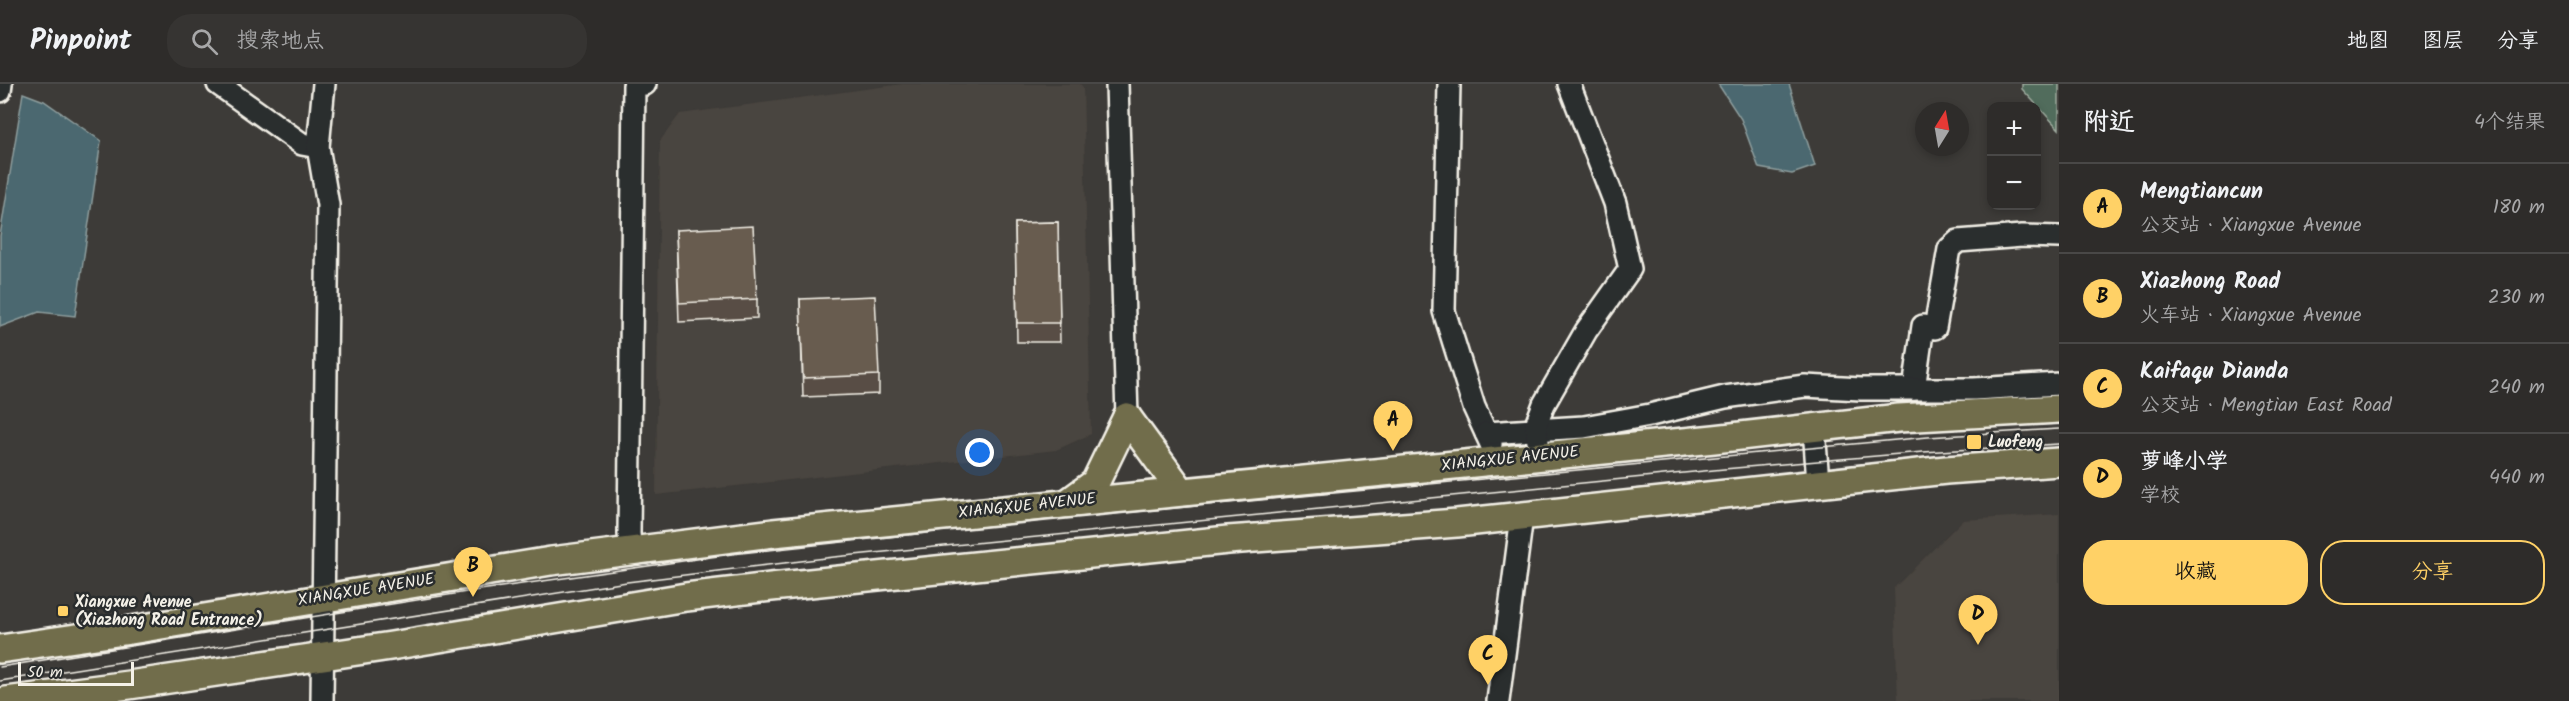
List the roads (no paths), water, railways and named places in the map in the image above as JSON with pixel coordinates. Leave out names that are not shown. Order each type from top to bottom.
[{"type":"main road","name":"XIANGXUE AVENUE","points":[[0,649],[131,630],[540,562],[1070,502],[1498,460],[1539,443],[1814,428],[1899,418],[2059,408]]},
{"type":"main road","points":[[1070,502],[1095,483],[1127,417],[1181,491]]},
{"type":"main road","points":[[6,701],[129,685],[322,654],[391,646],[686,597],[804,583],[1228,540],[1364,531],[1522,516],[1818,483],[2059,462]]},
{"type":"street","points":[[0,91],[1,84]]},
{"type":"street","points":[[218,84],[302,144],[318,147]]},
{"type":"street","points":[[322,701],[328,205],[318,147],[324,84]]},
{"type":"street","points":[[631,550],[629,534],[634,85],[645,84]]},
{"type":"street","points":[[1117,84],[1127,417]]},
{"type":"street","points":[[1449,84],[1444,311],[1474,407],[1498,460]]},
{"type":"street","points":[[1539,443],[1536,425],[1544,404],[1586,331],[1630,269],[1615,203],[1569,84]]},
{"type":"street","points":[[1914,389],[1923,326],[1935,327],[1950,249],[1958,241],[2022,236],[2059,237]]},
{"type":"street","points":[[1486,433],[1539,443],[1584,427],[1650,415],[1725,397],[1805,386],[1974,389],[2059,384]]},
{"type":"street","points":[[1814,428],[1818,483]]},
{"type":"street","points":[[1498,701],[1522,516]]},
{"type":"water","points":[[1718,84],[1789,84],[1815,166],[1792,174],[1759,168],[1741,119]]},
{"type":"water","points":[[23,93],[44,101],[101,141],[75,316],[39,312],[0,327],[0,236]]},
{"type":"tram line","points":[[0,667],[473,591],[732,554],[1027,522],[1928,437],[2059,429]]},
{"type":"tram line","points":[[0,681],[627,582],[834,557],[1724,469],[1923,452],[2059,444]]},
{"type":"place","name":"Luofeng","points":[[1974,442]]},
{"type":"place","name":"Mengtiancun","points":[[1393,451]]},
{"type":"place","name":"Xiazhong Road","points":[[473,597]]},
{"type":"place","name":"Xiangxue Avenue (Xiazhong Road Entrance)","points":[[63,611]]},
{"type":"place","name":"萝峰小学","points":[[1978,645]]},
{"type":"place","name":"Kaifaqu Dianda","points":[[1488,685]]}]
